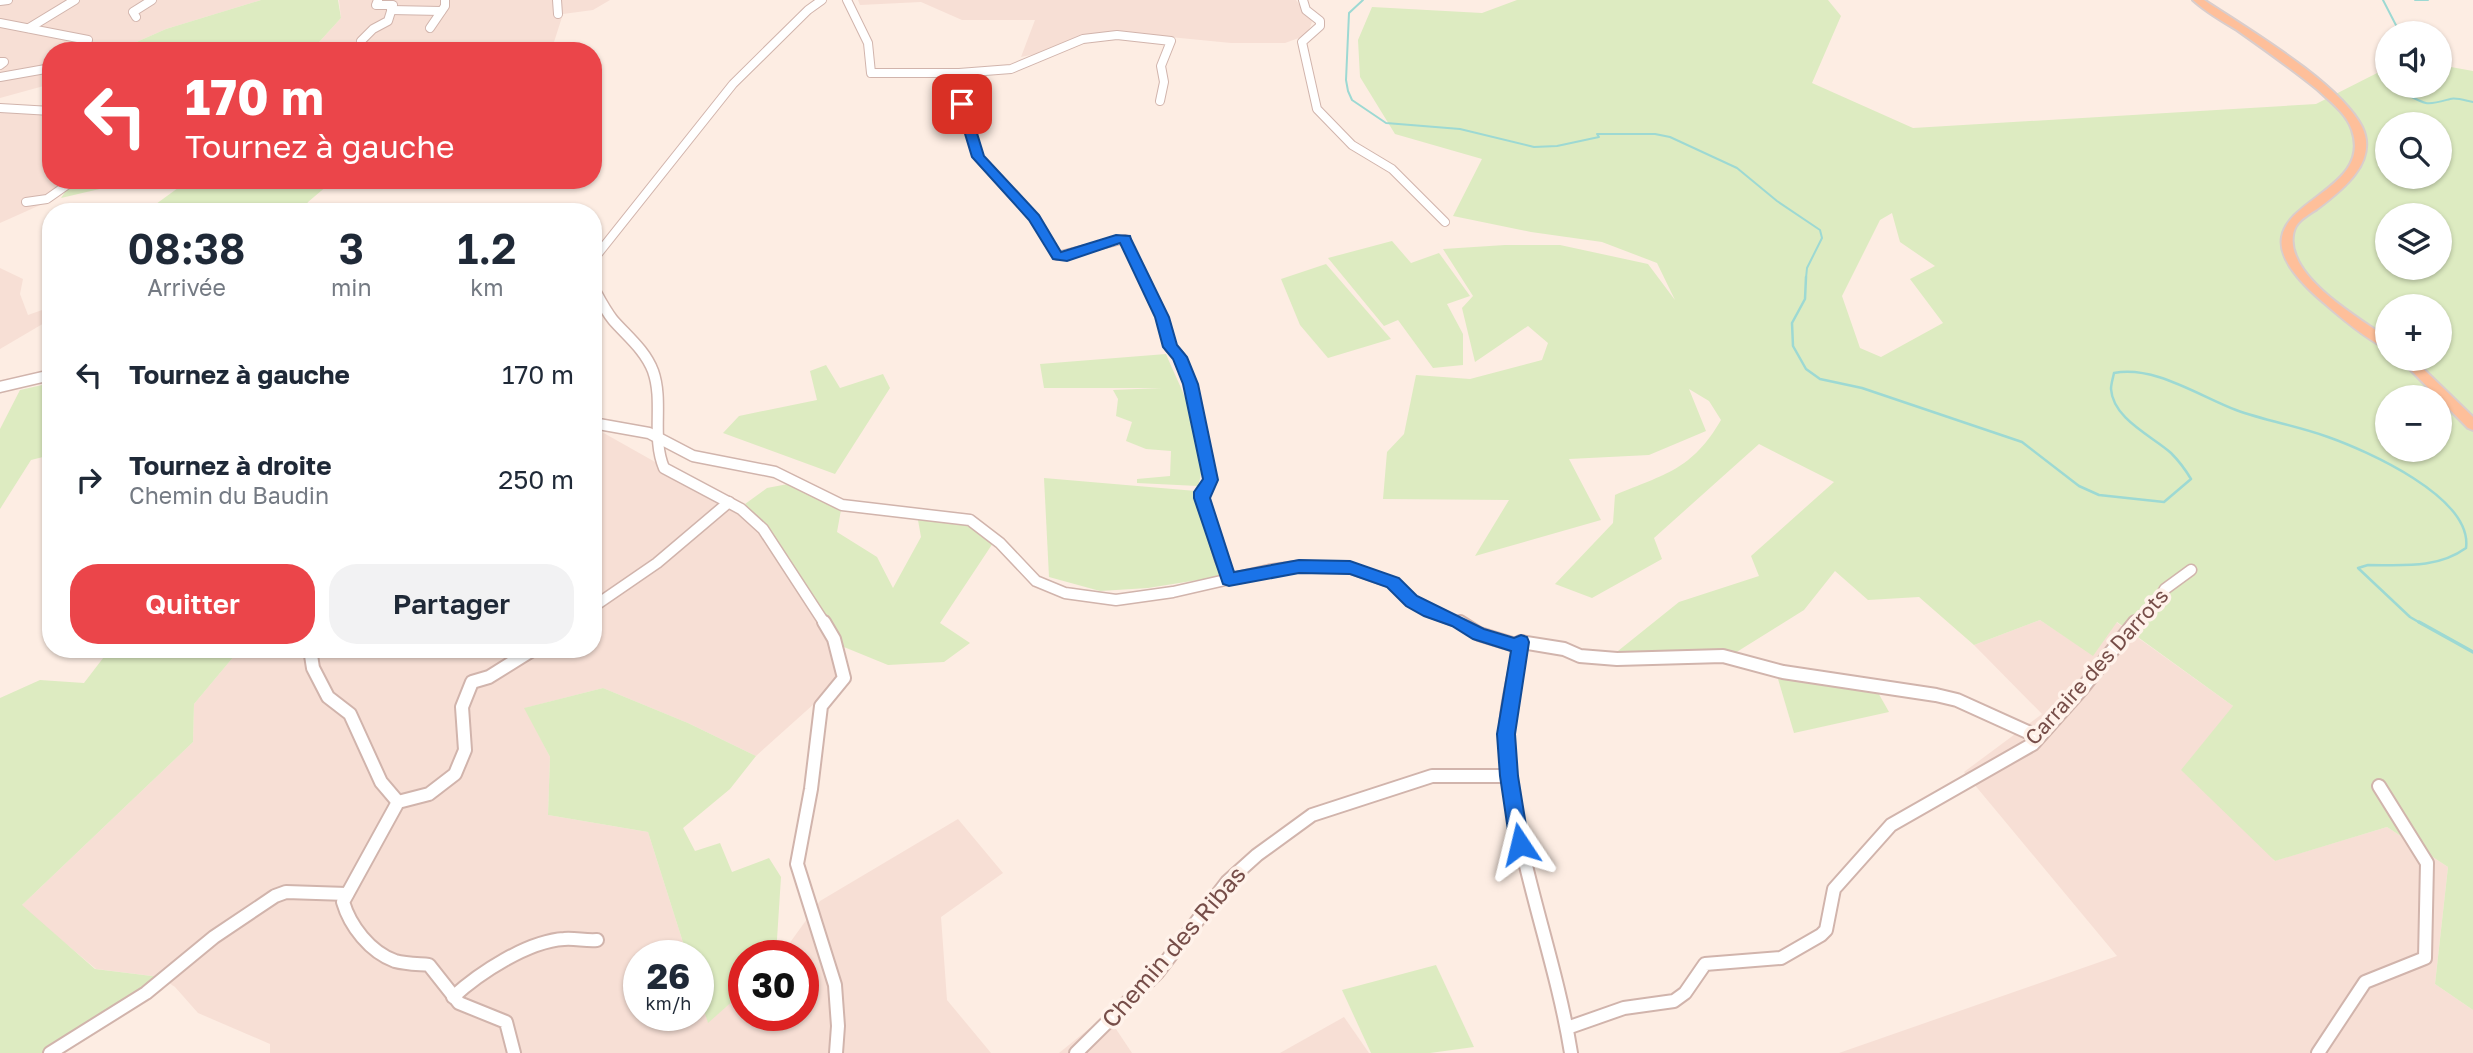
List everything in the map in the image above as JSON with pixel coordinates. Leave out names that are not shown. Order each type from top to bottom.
[{"type":"main road","points":[[2198,0],[2314,83],[2344,110],[2356,125],[2360,142],[2354,167],[2291,225],[2286,237],[2286,252],[2302,277],[2375,335]]},
{"type":"main road","points":[[2418,371],[2473,425]]},
{"type":"street","points":[[0,1],[8,0]]},
{"type":"street","points":[[29,28],[75,0]]},
{"type":"street","points":[[136,17],[133,12],[136,8],[152,0]]},
{"type":"street","points":[[361,41],[373,29],[388,20],[393,5],[376,5],[378,0]]},
{"type":"street","points":[[430,29],[445,0]]},
{"type":"street","points":[[557,0],[558,14]]},
{"type":"street","points":[[602,249],[733,84],[808,10],[822,0]]},
{"type":"street","points":[[847,0],[868,37],[871,73],[959,73],[1011,69],[1083,39],[1117,35],[1171,41],[1161,66],[1164,82],[1160,102]]},
{"type":"street","points":[[1303,0],[1306,10],[1320,21],[1320,26],[1302,42],[1317,109],[1352,145],[1392,169],[1445,222]]},
{"type":"street","points":[[391,10],[441,11]]},
{"type":"street","points":[[0,23],[88,40]]},
{"type":"street","points":[[0,77],[42,70]]},
{"type":"street","points":[[959,73],[962,104],[978,157],[1034,218],[1057,256],[1067,257],[1116,239],[1125,239],[1162,317],[1170,347],[1180,357],[1194,394],[1211,480],[1202,492],[1202,498],[1229,579]]},
{"type":"street","points":[[0,108],[42,110]]},
{"type":"street","points":[[26,202],[47,199],[61,189]]},
{"type":"street","points":[[602,303],[650,364],[655,377],[661,438],[660,462],[664,468],[729,502],[755,520],[792,570],[834,639],[844,678],[821,706],[811,789],[797,864],[835,985],[838,1026],[836,1053]]},
{"type":"street","points":[[0,387],[42,377]]},
{"type":"street","points":[[602,424],[639,430],[661,438],[693,456],[775,472],[842,505],[970,520],[1000,543],[1036,581],[1065,593],[1116,600],[1173,593],[1299,566],[1350,568],[1393,583],[1412,601],[1458,621],[1479,634],[1515,645],[1521,642],[1564,649],[1580,656],[1617,659],[1723,656],[1783,672],[1936,695],[1956,700],[2032,734],[2035,741]]},
{"type":"street","points":[[602,601],[657,564],[729,502]]},
{"type":"street","name":"Carraire des Darrots","points":[[1567,1028],[1641,1004],[1658,1005],[1675,1001],[1694,985],[1699,969],[1705,964],[1781,958],[1803,947],[1826,930],[1833,889],[1891,825],[2001,764],[2035,741],[2081,690],[2143,613],[2157,603],[2165,589],[2192,570]]},
{"type":"street","points":[[1521,642],[1506,734],[1509,776],[1520,844],[1571,1053]]},
{"type":"street","points":[[311,658],[313,668],[328,697],[350,714],[382,782],[398,802]]},
{"type":"street","points":[[514,1053],[506,1022],[471,1010],[453,997],[429,965],[393,961],[346,916],[343,902],[398,802],[429,794],[455,774],[465,750],[462,707],[471,682],[489,677],[520,658]]},
{"type":"street","name":"Chemin des Ribas","points":[[1076,1053],[1158,972],[1227,882],[1257,855],[1311,815],[1432,776],[1509,776]]},
{"type":"street","points":[[2318,1053],[2365,982],[2425,958],[2427,863],[2379,786]]},
{"type":"street","points":[[50,1053],[146,993],[214,937],[275,896],[286,892],[347,894]]},
{"type":"street","points":[[453,997],[464,986],[524,951],[565,939],[580,942],[597,940]]},
{"type":"shaded area","points":[[0,0],[261,0],[166,29],[136,42],[42,42],[42,86],[0,98]]},
{"type":"shaded area","points":[[339,0],[610,0],[593,10],[563,14],[554,42],[319,42],[341,18]]},
{"type":"shaded area","points":[[858,0],[1296,0],[1312,22],[1307,35],[1285,43],[1231,43],[1129,33],[1088,37],[1051,51],[1021,57],[1035,20],[962,20],[921,2],[860,5]]},
{"type":"shaded area","points":[[0,108],[42,113],[42,189],[59,189],[47,202],[0,223]]},
{"type":"shaded area","points":[[0,268],[23,279],[20,294],[28,315],[42,310],[42,324],[0,349]]},
{"type":"shaded area","points":[[602,432],[760,521],[813,595],[839,645],[838,676],[815,703],[756,756],[688,723],[603,688],[525,708],[550,757],[548,815],[648,832],[682,940],[623,940],[623,1031],[714,1031],[714,1017],[728,1005],[728,1031],[819,1031],[819,940],[792,940],[820,901],[958,819],[1003,873],[941,917],[947,1000],[991,1053],[270,1053],[270,1044],[198,1013],[175,987],[160,977],[96,969],[21,906],[193,742],[194,704],[232,658],[602,658]]},
{"type":"shaded area","points":[[2040,620],[2093,655],[2116,622],[2233,706],[2274,861],[2387,827],[2448,867],[2435,984],[2473,1010],[2473,1053],[1839,1053],[2117,956],[1964,772],[2042,714],[1974,645]]},
{"type":"shaded area","points":[[1344,1017],[1369,1053],[1280,1053]]},
{"type":"shaded area","points":[[1114,1026],[1132,1053],[1059,1053],[1090,1028]]},
{"type":"green space","points":[[261,0],[338,0],[341,18],[319,42],[136,42],[166,29]]},
{"type":"green space","points":[[1517,0],[1828,0],[1841,16],[1812,83],[1913,128],[2316,104],[2375,74],[2375,98],[2452,98],[2452,67],[2473,71],[2473,1010],[2435,984],[2448,867],[2387,827],[2275,861],[2181,770],[2233,706],[2117,622],[2093,656],[2040,620],[1974,645],[1919,597],[1868,600],[1835,571],[1804,610],[1735,653],[1613,655],[1679,602],[1759,576],[1751,556],[1834,482],[1759,444],[1654,538],[1662,559],[1592,598],[1555,584],[1613,523],[1615,495],[1676,468],[1699,450],[1710,437],[1721,420],[1709,401],[1689,389],[1706,431],[1649,455],[1569,459],[1601,520],[1475,556],[1509,500],[1383,499],[1387,452],[1404,434],[1416,375],[1470,379],[1542,360],[1548,343],[1528,326],[1475,362],[1462,308],[1473,296],[1443,249],[1560,245],[1648,264],[1675,300],[1657,263],[1602,242],[1531,232],[1453,216],[1482,159],[1395,134],[1360,77],[1358,40],[1372,7],[1482,13]],"holes":[[[1892,213],[1900,242],[1935,266],[1910,279],[1943,323],[1881,357],[1860,348],[1842,296],[1880,220]]]},
{"type":"green space","points":[[67,189],[100,189],[61,198]]},
{"type":"green space","points":[[177,189],[323,189],[308,203],[157,203]]},
{"type":"green space","points":[[1392,241],[1411,263],[1439,253],[1470,296],[1447,304],[1463,334],[1463,365],[1433,368],[1398,320],[1384,326],[1328,258]]},
{"type":"green space","points":[[1326,264],[1391,339],[1328,358],[1300,325],[1281,279]]},
{"type":"green space","points":[[1166,354],[1187,401],[1198,437],[1202,471],[1198,486],[1137,483],[1137,479],[1170,476],[1171,451],[1146,449],[1126,441],[1132,422],[1116,416],[1118,399],[1113,390],[1162,388],[1044,388],[1040,364]]},
{"type":"green space","points":[[826,365],[840,388],[883,374],[890,388],[835,474],[723,433],[739,416],[817,400],[810,371]]},
{"type":"green space","points":[[42,385],[42,457],[31,460],[0,509],[0,429],[20,390]]},
{"type":"green space","points":[[1044,478],[1196,491],[1223,576],[1148,588],[1100,591],[1049,577]]},
{"type":"green space","points":[[788,484],[841,510],[837,532],[877,557],[893,588],[921,537],[918,520],[968,523],[993,543],[940,623],[970,643],[944,662],[888,665],[839,645],[797,571],[745,504],[767,488]]},
{"type":"green space","points":[[103,658],[232,658],[194,704],[193,742],[22,905],[95,969],[160,977],[42,1053],[0,1053],[0,698],[40,680],[84,683]]},
{"type":"green space","points":[[1778,679],[1876,689],[1889,712],[1794,733]]},
{"type":"green space","points":[[603,688],[688,723],[756,756],[730,789],[683,828],[695,851],[720,843],[732,872],[769,858],[781,877],[777,940],[728,940],[728,1005],[714,1018],[714,940],[682,940],[648,832],[548,815],[550,757],[524,708]]},
{"type":"green space","points":[[1436,965],[1474,1047],[1430,1053],[1371,1053],[1342,990]]},
{"type":"waterway","points":[[1363,0],[1349,13],[1346,80],[1348,91],[1352,100],[1386,123],[1460,129],[1534,147],[1557,146],[1599,137],[1597,134],[1655,134],[1670,137],[1737,168],[1777,201],[1820,230],[1822,238],[1807,268],[1806,278]]},
{"type":"waterway","points":[[2383,0],[2394,21]]},
{"type":"waterway","points":[[2415,0],[2428,0]]},
{"type":"waterway","points":[[2415,98],[2432,103],[2455,98],[2473,102]]},
{"type":"waterway","points":[[1806,277],[1805,299],[1792,323],[1793,346],[1806,369],[1820,379],[1862,388],[2022,442],[2079,486],[2099,495],[2164,502],[2191,479],[2171,453],[2135,426],[2119,409],[2113,400],[2111,389],[2114,373],[2145,373],[2176,383],[2236,410],[2328,437],[2390,464],[2435,494],[2453,511],[2464,529],[2466,548],[2443,560],[2358,568],[2410,617],[2422,624]]},
{"type":"waterway","points":[[2419,622],[2473,652]]},
{"type":"route","points":[[962,104],[978,157],[1034,218],[1045,232],[1057,256],[1067,257],[1116,239],[1125,239],[1162,317],[1170,347],[1180,357],[1191,384],[1211,480],[1202,492],[1202,498],[1220,559],[1229,579],[1299,566],[1350,568],[1393,583],[1412,601],[1458,621],[1479,634],[1515,645],[1521,642],[1506,734],[1509,776],[1520,844]]}]
